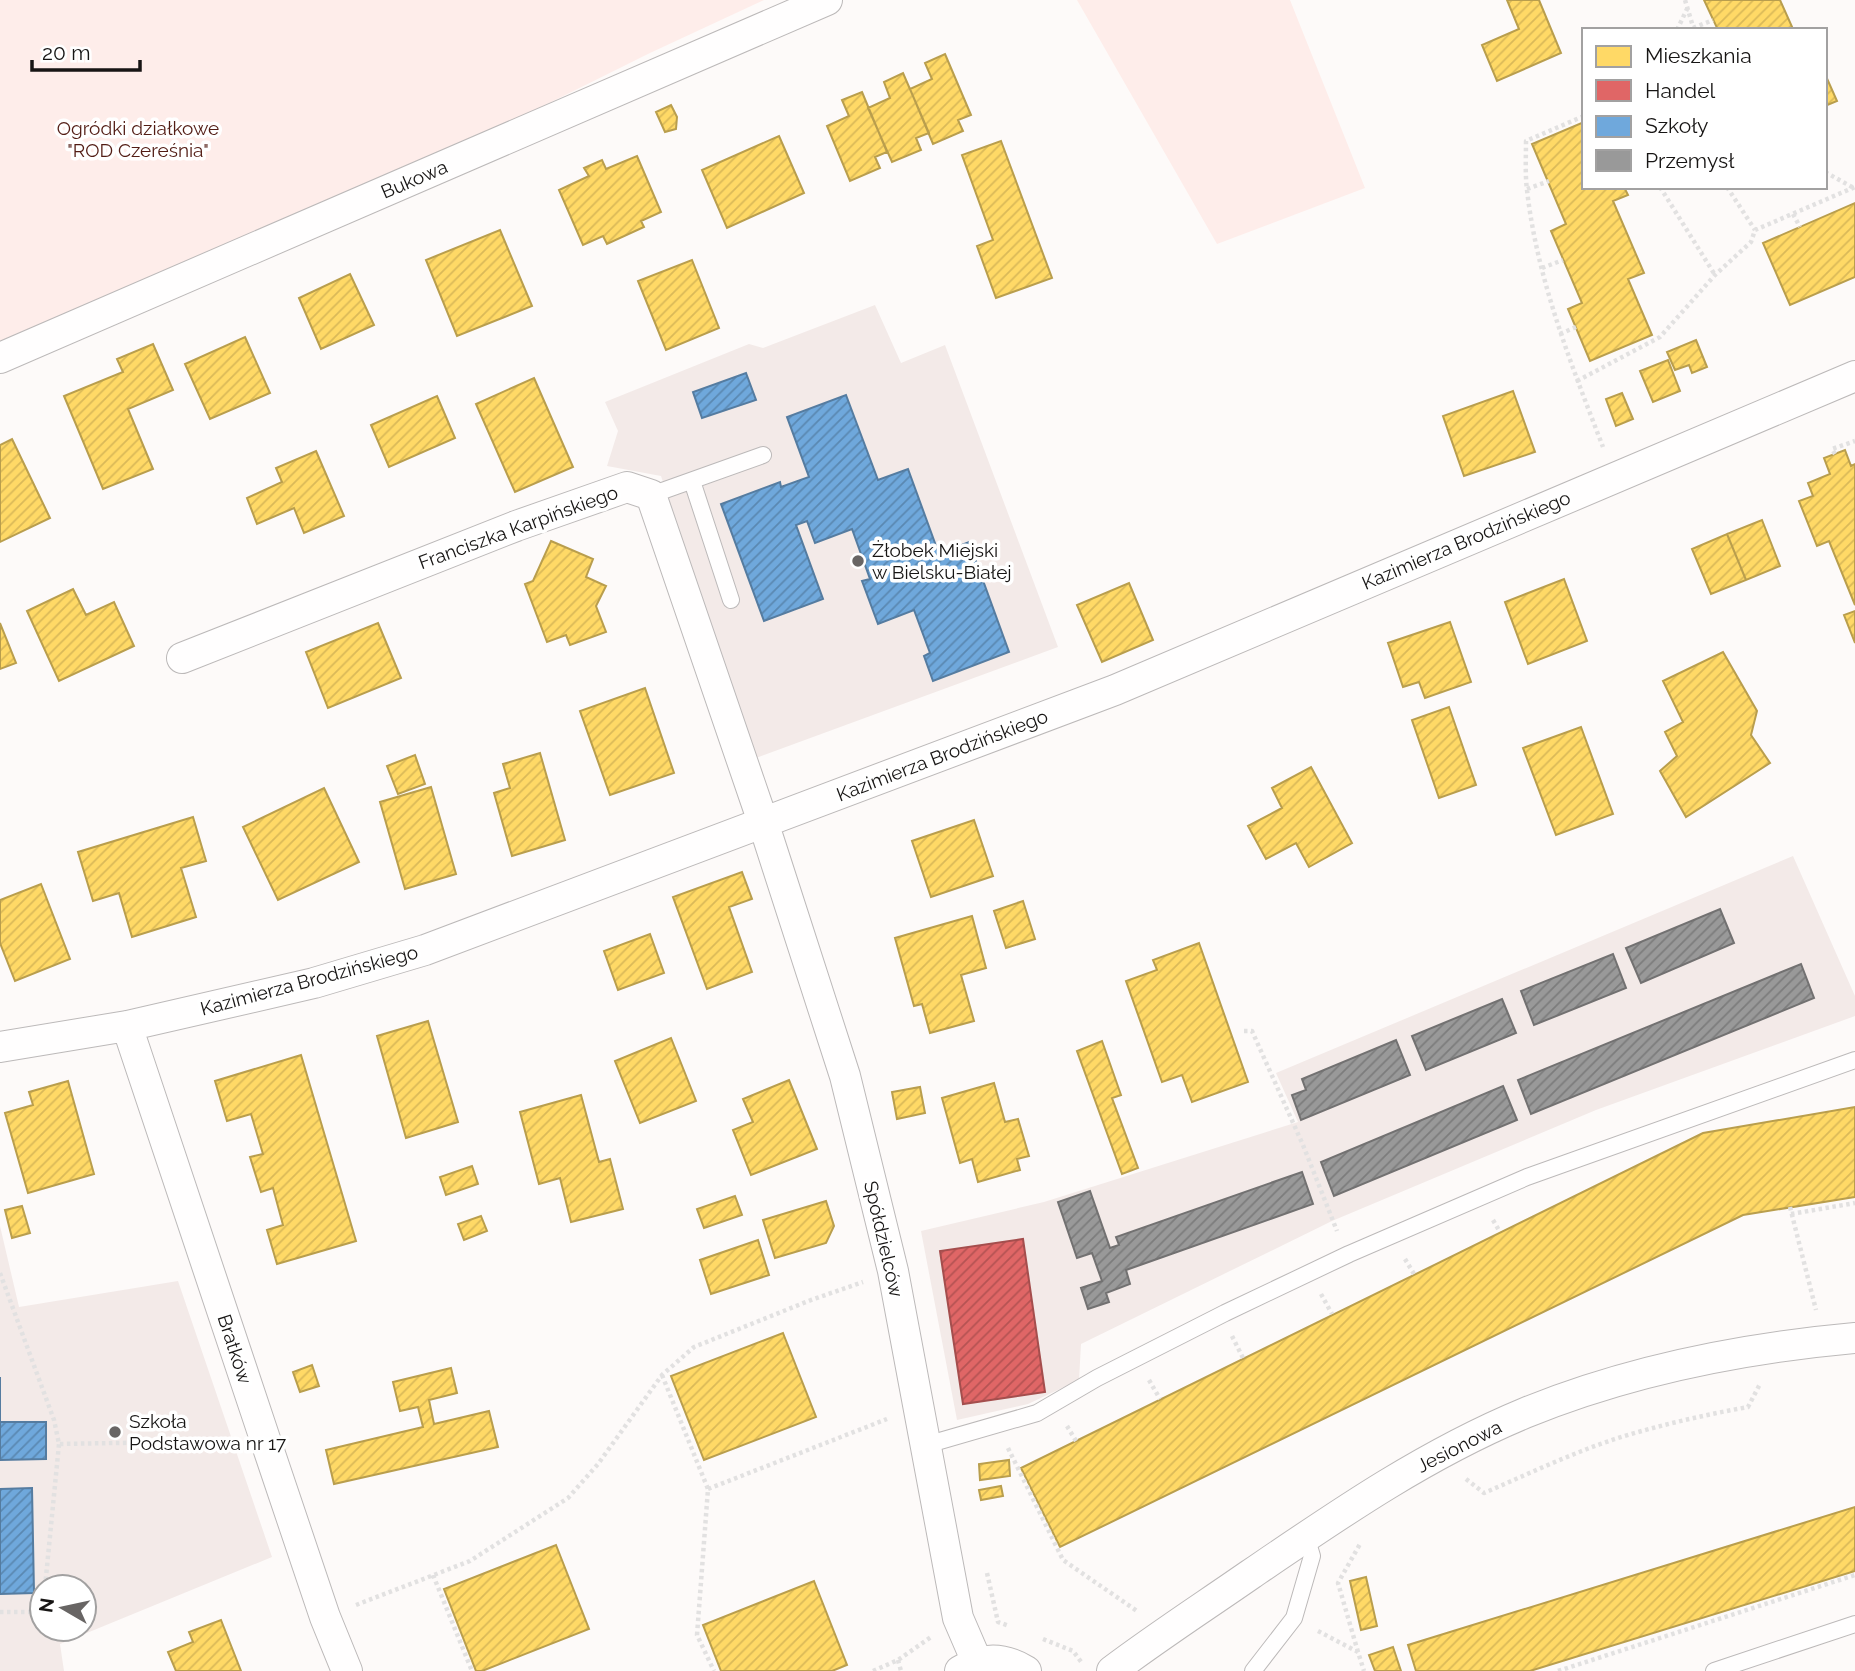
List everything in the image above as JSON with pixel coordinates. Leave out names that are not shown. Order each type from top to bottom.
[{"type":"street","name":"Bukowa","points":[[0,358],[827,0]]},
{"type":"street","name":"Kazimierza Brodzińskiego","points":[[0,1047],[127,1026],[314,983],[425,950],[1115,690],[1855,376]]},
{"type":"street","name":"Franciszka Karpińskiego","points":[[182,658],[516,527],[627,487],[651,495]]},
{"type":"street","points":[[651,495],[763,822]]},
{"type":"street","name":"Spółdzielców","points":[[763,822],[845,1076],[893,1271],[969,1666]]},
{"type":"street","name":"Bratków","points":[[127,1026],[326,1616],[347,1671]]},
{"type":"street","name":"Jesionowa","points":[[1118,1669],[1374,1491],[1460,1443],[1526,1413],[1592,1389],[1712,1357],[1855,1338]]},
{"type":"street","points":[[969,1666],[995,1659],[1012,1663],[1026,1671]]},
{"type":"lane","points":[[651,495],[763,455]]},
{"type":"lane","points":[[692,481],[731,600]]},
{"type":"lane","points":[[926,1445],[1037,1413],[1097,1378],[1225,1312],[1349,1254],[1527,1177],[1855,1060]]},
{"type":"lane","points":[[1253,1671],[1294,1618],[1312,1556],[1306,1536]]},
{"type":"lane","points":[[1714,1671],[1855,1624]]},
{"type":"path","points":[[1685,0],[1694,28]]},
{"type":"path","points":[[1678,28],[1687,9]]},
{"type":"path","points":[[1696,28],[1713,20]]},
{"type":"path","points":[[1582,117],[1526,141],[1527,189],[1542,268],[1560,334],[1615,477]]},
{"type":"path","points":[[1827,173],[1854,187]]},
{"type":"path","points":[[1527,189],[1549,181]]},
{"type":"path","points":[[1577,381],[1660,337],[1715,275],[1751,242],[1755,230],[1854,187]]},
{"type":"path","points":[[1661,189],[1715,275]]},
{"type":"path","points":[[1728,189],[1755,230]]},
{"type":"path","points":[[1793,214],[1800,227]]},
{"type":"path","points":[[1542,268],[1563,260]]},
{"type":"path","points":[[1560,334],[1576,327]]},
{"type":"path","points":[[1835,454],[1832,449],[1855,441]]},
{"type":"path","points":[[1244,1031],[1252,1031],[1303,1145],[1332,1221],[1349,1254]]},
{"type":"path","points":[[1818,1318],[1791,1210],[1855,1203]]},
{"type":"path","points":[[326,1616],[470,1560],[568,1498],[598,1464],[662,1375],[694,1347],[811,1300],[893,1271]]},
{"type":"path","points":[[0,1273],[54,1420],[59,1444],[46,1573]]},
{"type":"path","points":[[1315,1284],[1332,1314]]},
{"type":"path","points":[[1227,1326],[1243,1358]]},
{"type":"path","points":[[1143,1370],[1160,1399]]},
{"type":"path","points":[[662,1375],[708,1489],[697,1635],[714,1671]]},
{"type":"path","points":[[1460,1474],[1484,1493],[1616,1439],[1687,1419],[1748,1407],[1765,1375]]},
{"type":"path","points":[[708,1489],[919,1407]]},
{"type":"path","points":[[59,1444],[241,1441]]},
{"type":"path","points":[[1004,1441],[1062,1560],[1139,1613]]},
{"type":"path","points":[[1364,1671],[1338,1583],[1345,1567],[1365,1538]]},
{"type":"path","points":[[985,1563],[999,1622],[1011,1627]]},
{"type":"path","points":[[1558,1671],[1855,1575]]},
{"type":"path","points":[[433,1576],[472,1671]]},
{"type":"path","points":[[0,1612],[28,1612]]},
{"type":"path","points":[[873,1671],[898,1660],[958,1618]]},
{"type":"path","points":[[1294,1618],[1358,1652]]},
{"type":"path","points":[[1036,1636],[1073,1651],[1089,1671]]},
{"type":"path","points":[[898,1660],[901,1671]]},
{"type":"shaded area","name":"Żłobek Miejski w Bielsku-Białej","points":[[875,305],[901,363],[945,345],[1058,647],[756,758],[661,476],[607,466],[618,431],[605,402],[749,344],[763,348]]},
{"type":"shaded area","points":[[1793,856],[1855,996],[1855,1016],[1596,1110],[1332,1221],[1081,1344],[1079,1380],[1028,1404],[957,1420],[921,1231],[1044,1202],[1298,1122],[1276,1073]]},
{"type":"shaded area","name":"Szkoła Podstawowa nr 17","points":[[0,1226],[19,1307],[178,1281],[272,1557],[98,1628],[98,1573],[28,1573],[28,1643],[62,1643],[60,1644],[64,1671],[0,1671]]},
{"type":"green space","name":"Ogródki działkowe \"ROD Czereśnia\"","points":[[0,0],[764,0],[650,53],[410,172],[0,353]]},
{"type":"green space","points":[[1077,0],[1290,0],[1365,188],[1217,244]]},
{"type":"building: Mieszkania","points":[[1507,0],[1539,0],[1561,53],[1497,81],[1482,45],[1519,29]]},
{"type":"building: Mieszkania","points":[[1704,0],[1780,0],[1793,28],[1717,28]]},
{"type":"building: Mieszkania","points":[[945,54],[971,115],[958,120],[963,131],[933,144],[910,89],[932,79],[925,63]]},
{"type":"building: Mieszkania","points":[[903,73],[929,133],[916,138],[921,150],[892,162],[868,108],[890,98],[884,82]]},
{"type":"building: Mieszkania","points":[[1827,78],[1837,101],[1827,105]]},
{"type":"building: Mieszkania","points":[[862,92],[887,152],[875,157],[880,168],[850,181],[827,126],[849,116],[842,100]]},
{"type":"building: Mieszkania","points":[[671,105],[677,117],[676,129],[665,132],[656,112]]},
{"type":"building: Mieszkania","points":[[1582,123],[1582,189],[1625,189],[1628,195],[1613,201],[1644,273],[1628,279],[1652,335],[1590,361],[1568,309],[1582,303],[1551,231],[1566,224],[1532,144]]},
{"type":"building: Mieszkania","points":[[779,136],[804,193],[727,228],[702,170]]},
{"type":"building: Mieszkania","points":[[1001,141],[1052,278],[996,298],[977,246],[993,240],[962,155]]},
{"type":"building: Mieszkania","points":[[637,156],[661,212],[641,221],[644,227],[607,244],[603,236],[583,245],[559,190],[589,176],[584,168],[602,160],[606,169]]},
{"type":"building: Mieszkania","points":[[1855,203],[1855,277],[1790,305],[1763,243]]},
{"type":"building: Mieszkania","points":[[500,230],[532,306],[457,336],[426,260]]},
{"type":"building: Mieszkania","points":[[692,260],[719,328],[666,350],[638,281]]},
{"type":"building: Mieszkania","points":[[350,274],[374,325],[321,349],[299,298]]},
{"type":"building: Mieszkania","points":[[245,337],[270,393],[210,419],[185,364]]},
{"type":"building: Mieszkania","points":[[1696,340],[1707,367],[1692,373],[1689,365],[1675,370],[1667,352]]},
{"type":"building: Mieszkania","points":[[153,344],[173,390],[128,409],[153,469],[103,489],[64,396],[123,372],[117,359]]},
{"type":"building: Mieszkania","points":[[1668,360],[1680,391],[1653,402],[1640,371]]},
{"type":"building: Mieszkania","points":[[534,378],[573,467],[515,492],[476,404]]},
{"type":"building: Mieszkania","points":[[1513,391],[1535,452],[1464,476],[1443,416]]},
{"type":"building: Mieszkania","points":[[1622,393],[1633,419],[1616,426],[1606,399]]},
{"type":"building: Mieszkania","points":[[437,396],[455,438],[389,467],[371,425]]},
{"type":"building: Mieszkania","points":[[12,439],[50,518],[0,542],[0,445]]},
{"type":"building: Mieszkania","points":[[1845,450],[1851,466],[1855,464],[1855,605],[1829,541],[1817,546],[1799,501],[1813,496],[1808,483],[1830,474],[1824,458]]},
{"type":"building: Mieszkania","points":[[316,451],[344,516],[304,533],[294,508],[257,524],[247,498],[282,482],[276,468]]},
{"type":"building: Mieszkania","points":[[1762,520],[1780,566],[1746,580],[1727,534]]},
{"type":"building: Mieszkania","points":[[1727,534],[1746,580],[1711,594],[1692,549]]},
{"type":"building: Mieszkania","points":[[551,541],[593,559],[586,577],[606,586],[596,606],[606,632],[570,645],[566,635],[547,642],[525,584],[533,581]]},
{"type":"building: Mieszkania","points":[[1564,579],[1587,641],[1528,664],[1505,602]]},
{"type":"building: Mieszkania","points":[[1129,583],[1153,640],[1102,662],[1077,605]]},
{"type":"building: Mieszkania","points":[[73,589],[86,615],[114,602],[134,646],[59,681],[27,611]]},
{"type":"building: Mieszkania","points":[[1855,611],[1855,643],[1844,615]]},
{"type":"building: Mieszkania","points":[[1450,622],[1471,682],[1425,698],[1419,682],[1403,687],[1388,643]]},
{"type":"building: Mieszkania","points":[[0,623],[16,663],[0,669]]},
{"type":"building: Mieszkania","points":[[378,623],[401,678],[328,708],[306,652]]},
{"type":"building: Mieszkania","points":[[1723,652],[1757,711],[1751,735],[1770,763],[1686,817],[1660,771],[1677,756],[1665,732],[1683,722],[1663,681]]},
{"type":"building: Mieszkania","points":[[645,688],[674,773],[610,795],[580,711]]},
{"type":"building: Mieszkania","points":[[1449,707],[1476,785],[1439,798],[1412,720]]},
{"type":"building: Mieszkania","points":[[1581,727],[1613,814],[1556,835],[1523,748]]},
{"type":"building: Mieszkania","points":[[540,753],[565,840],[512,856],[494,793],[510,788],[503,764]]},
{"type":"building: Mieszkania","points":[[415,755],[425,784],[398,794],[387,766]]},
{"type":"building: Mieszkania","points":[[1311,767],[1352,843],[1309,867],[1296,843],[1266,859],[1248,826],[1282,808],[1272,788]]},
{"type":"building: Mieszkania","points":[[431,787],[456,874],[405,889],[380,802]]},
{"type":"building: Mieszkania","points":[[324,788],[359,862],[278,900],[243,827]]},
{"type":"building: Mieszkania","points":[[193,817],[206,861],[181,868],[196,917],[132,937],[119,893],[93,901],[78,852]]},
{"type":"building: Mieszkania","points":[[974,820],[993,876],[931,897],[912,841]]},
{"type":"building: Mieszkania","points":[[742,872],[752,899],[729,907],[752,972],[707,989],[673,897]]},
{"type":"building: Mieszkania","points":[[41,884],[70,959],[15,981],[0,943],[0,900]]},
{"type":"building: Mieszkania","points":[[1023,901],[1035,939],[1006,948],[994,911]]},
{"type":"building: Mieszkania","points":[[972,916],[986,968],[961,975],[974,1021],[930,1033],[922,1004],[914,1006],[895,938]]},
{"type":"building: Mieszkania","points":[[650,934],[664,973],[618,990],[604,951]]},
{"type":"building: Mieszkania","points":[[1199,943],[1248,1082],[1192,1102],[1182,1075],[1162,1082],[1126,981],[1157,970],[1153,960]]},
{"type":"building: Mieszkania","points":[[428,1021],[458,1122],[406,1138],[377,1036]]},
{"type":"building: Mieszkania","points":[[671,1038],[696,1101],[640,1123],[615,1061]]},
{"type":"building: Mieszkania","points":[[1102,1041],[1121,1095],[1112,1098],[1138,1168],[1122,1174],[1077,1051]]},
{"type":"building: Mieszkania","points":[[301,1055],[356,1241],[277,1264],[267,1230],[283,1225],[273,1188],[261,1192],[250,1157],[263,1154],[251,1114],[227,1121],[215,1081]]},
{"type":"building: Mieszkania","points":[[789,1080],[817,1149],[751,1175],[733,1130],[753,1122],[743,1099]]},
{"type":"building: Mieszkania","points":[[68,1081],[94,1174],[28,1193],[5,1113],[33,1105],[29,1092]]},
{"type":"building: Mieszkania","points":[[994,1083],[1005,1122],[1018,1119],[1029,1156],[1017,1159],[1020,1170],[978,1182],[972,1159],[960,1163],[942,1098]]},
{"type":"building: Mieszkania","points":[[920,1087],[925,1113],[897,1119],[892,1092]]},
{"type":"building: Mieszkania","points":[[581,1095],[599,1162],[610,1159],[623,1209],[571,1222],[560,1178],[539,1184],[520,1112]]},
{"type":"building: Mieszkania","points":[[1855,1107],[1855,1197],[1743,1215],[1060,1547],[1021,1468],[1703,1133]]},
{"type":"building: Mieszkania","points":[[472,1166],[478,1184],[446,1195],[440,1177]]},
{"type":"building: Mieszkania","points":[[735,1196],[742,1215],[704,1228],[697,1209]]},
{"type":"building: Mieszkania","points":[[826,1201],[834,1226],[826,1243],[775,1258],[763,1220]]},
{"type":"building: Mieszkania","points":[[22,1206],[30,1233],[12,1238],[5,1210]]},
{"type":"building: Mieszkania","points":[[481,1216],[487,1231],[464,1240],[458,1224]]},
{"type":"building: Mieszkania","points":[[758,1240],[769,1275],[711,1294],[700,1260]]},
{"type":"building: Mieszkania","points":[[783,1333],[816,1417],[704,1460],[671,1376]]},
{"type":"building: Mieszkania","points":[[312,1365],[319,1386],[300,1392],[293,1372]]},
{"type":"building: Mieszkania","points":[[451,1368],[457,1393],[429,1400],[434,1424],[489,1411],[498,1447],[334,1484],[326,1450],[423,1427],[418,1407],[400,1411],[393,1382]]},
{"type":"building: Mieszkania","points":[[1009,1460],[1010,1476],[980,1480],[979,1464]]},
{"type":"building: Mieszkania","points":[[1001,1486],[1003,1496],[981,1500],[979,1490]]},
{"type":"building: Mieszkania","points":[[1855,1507],[1855,1571],[1530,1671],[1416,1671],[1408,1645]]},
{"type":"building: Mieszkania","points":[[556,1545],[589,1629],[476,1671],[444,1589]]},
{"type":"building: Mieszkania","points":[[1366,1577],[1377,1626],[1361,1630],[1350,1581]]},
{"type":"building: Mieszkania","points":[[814,1581],[847,1665],[832,1671],[721,1671],[703,1625]]},
{"type":"building: Mieszkania","points":[[221,1620],[241,1671],[176,1671],[168,1652],[193,1642],[189,1632]]},
{"type":"building: Mieszkania","points":[[1393,1647],[1401,1671],[1375,1671],[1369,1655]]},
{"type":"building: Handel","points":[[1023,1239],[1045,1392],[963,1404],[940,1251]]},
{"type":"building: Szkoły","points":[[746,373],[756,400],[702,418],[693,392]]},
{"type":"building: Szkoły","points":[[846,395],[878,480],[908,469],[939,554],[969,542],[1009,652],[933,681],[924,656],[930,653],[914,610],[878,624],[862,581],[870,579],[852,529],[815,543],[807,521],[796,525],[823,599],[764,621],[721,504],[780,482],[781,487],[809,477],[787,417]]},
{"type":"building: Szkoły","points":[[0,1422],[46,1422],[46,1459],[0,1460]]},
{"type":"building: Szkoły","points":[[32,1488],[34,1573],[28,1573],[28,1593],[0,1594],[0,1489]]},
{"type":"building: Przemysł","points":[[1720,909],[1734,943],[1641,983],[1626,948]]},
{"type":"building: Przemysł","points":[[1613,954],[1626,988],[1534,1025],[1521,991]]},
{"type":"building: Przemysł","points":[[1801,964],[1814,998],[1531,1114],[1518,1080]]},
{"type":"building: Przemysł","points":[[1502,999],[1516,1033],[1426,1070],[1412,1036]]},
{"type":"building: Przemysł","points":[[1396,1040],[1410,1075],[1301,1120],[1292,1095],[1306,1090],[1302,1079]]},
{"type":"building: Przemysł","points":[[1503,1086],[1517,1120],[1334,1196],[1321,1162]]},
{"type":"building: Przemysł","points":[[1302,1172],[1313,1204],[1126,1270],[1130,1284],[1106,1293],[1109,1302],[1088,1309],[1081,1288],[1102,1281],[1092,1253],[1077,1258],[1058,1202],[1090,1191],[1110,1248],[1119,1245],[1116,1237]]},
{"type":"place","name":"Żłobek Miejski w Bielsku-Białej","points":[[858,561]]},
{"type":"place","name":"Szkoła Podstawowa nr 17","points":[[115,1432]]}]
